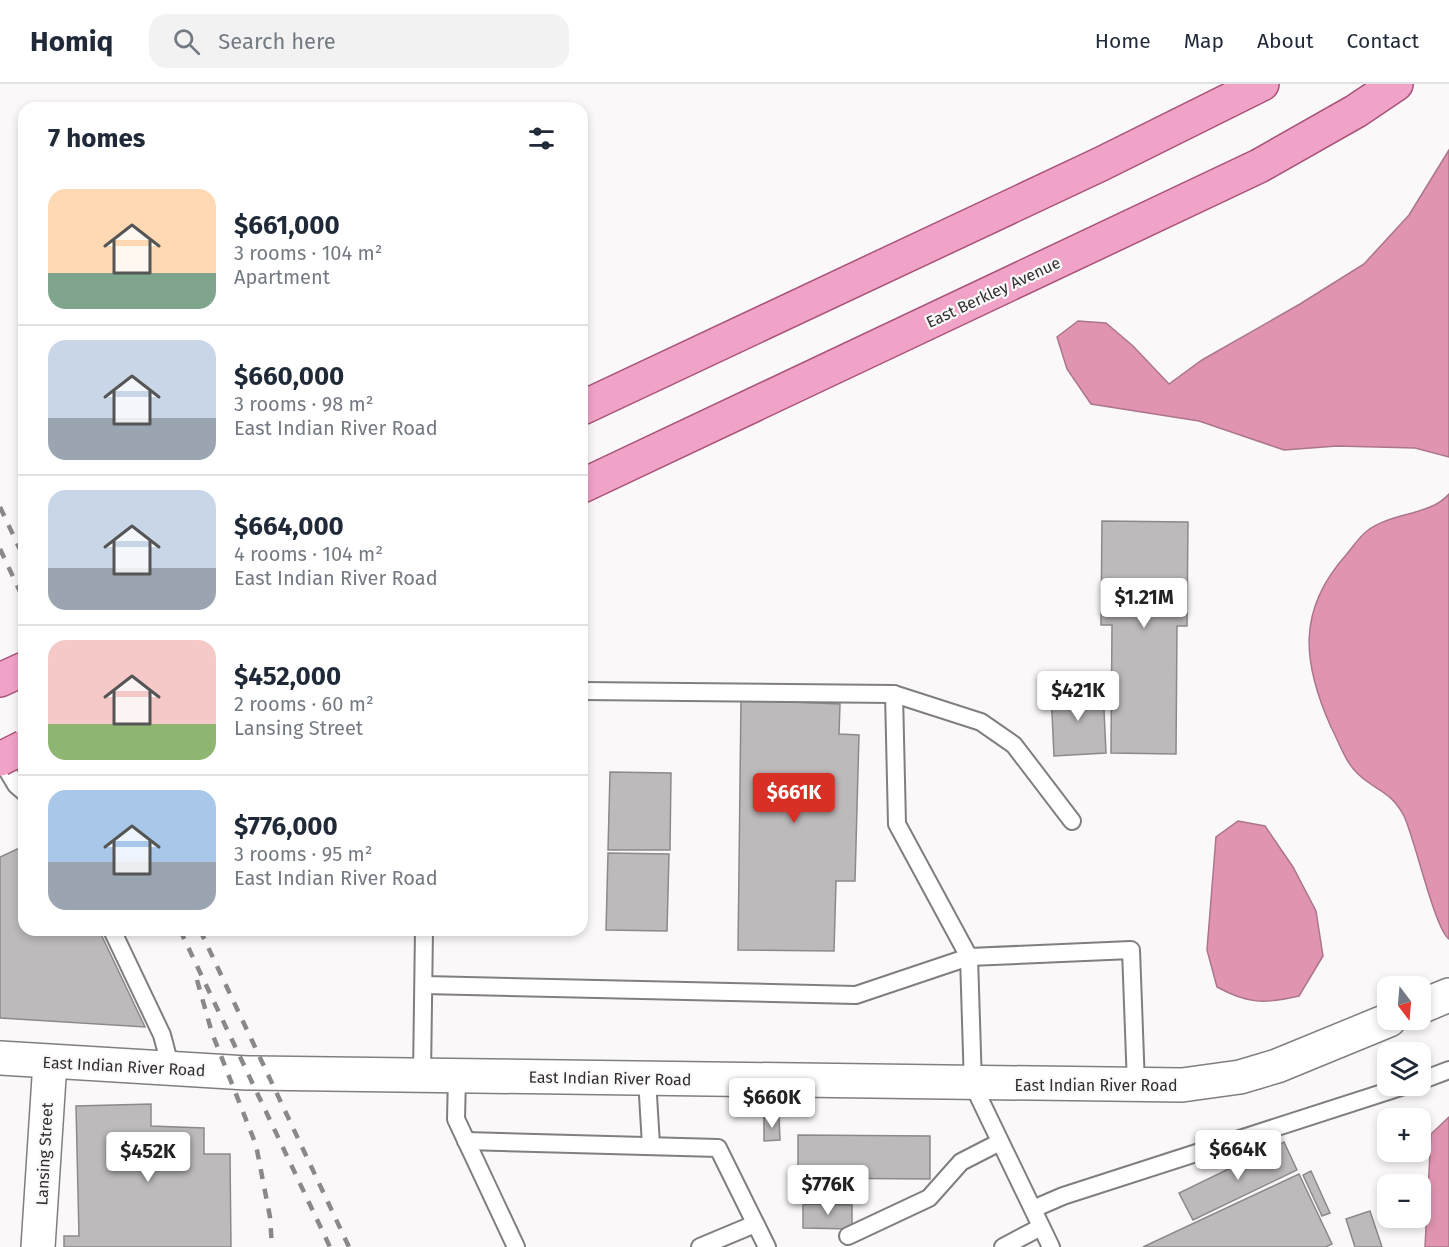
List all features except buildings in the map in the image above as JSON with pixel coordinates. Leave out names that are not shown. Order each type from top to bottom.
[{"type":"main road","points":[[588,405],[1101,164],[1262,84]]},
{"type":"main road","name":"East Berkley Avenue","points":[[588,483],[1258,166],[1356,111],[1396,84]]},
{"type":"main road","points":[[0,680],[18,672]]},
{"type":"main road","points":[[0,758],[18,750]]},
{"type":"street","points":[[1431,1002],[1449,995]]},
{"type":"street","name":"East Indian River Road","points":[[0,1058],[171,1069],[457,1076],[973,1085],[1182,1085],[1240,1077],[1277,1066],[1377,1025]]},
{"type":"street","name":"Lansing Street","points":[[38,1247],[50,1062]]},
{"type":"lane","points":[[588,691],[894,694],[981,722],[1014,745],[1072,821]]},
{"type":"lane","points":[[894,694],[897,824],[969,957],[973,1085],[1051,1247]]},
{"type":"lane","points":[[0,758],[18,787]]},
{"type":"lane","points":[[115,936],[162,1035],[171,1069]]},
{"type":"lane","points":[[422,1075],[424,936]]},
{"type":"lane","points":[[423,985],[856,995],[969,957],[1131,950],[1136,1085]]},
{"type":"lane","points":[[1431,1077],[1449,1070]]},
{"type":"lane","points":[[457,1076],[456,1119],[516,1247]]},
{"type":"lane","points":[[647,1079],[651,1145]]},
{"type":"lane","points":[[1033,1209],[1063,1196],[1377,1095]]},
{"type":"lane","points":[[466,1141],[718,1148],[767,1247]]},
{"type":"lane","points":[[848,1236],[928,1198],[961,1162],[1000,1142]]},
{"type":"lane","points":[[700,1247],[755,1224]]},
{"type":"lane","points":[[1003,1247],[1041,1227]]},
{"type":"shaded area","points":[[1449,150],[1449,457],[1415,448],[1337,446],[1284,450],[1199,421],[1091,404],[1067,369],[1057,337],[1078,321],[1106,323],[1133,346],[1169,384],[1202,360],[1364,264],[1409,215]]},
{"type":"shaded area","points":[[1449,494],[1449,939],[1443,932],[1438,919],[1404,816],[1394,801],[1353,769],[1331,727],[1314,680],[1309,637],[1312,616],[1319,596],[1330,576],[1361,536],[1387,520],[1432,506]]},
{"type":"shaded area","points":[[1238,821],[1265,826],[1293,867],[1316,911],[1323,956],[1299,996],[1256,1001],[1238,997],[1217,987],[1207,950],[1216,837]]},
{"type":"shaded area","points":[[1449,1117],[1449,1247],[1425,1247],[1426,1228],[1431,1228],[1431,1174],[1429,1174],[1431,1134]]},
{"type":"railway","points":[[0,507],[18,545]]},
{"type":"railway","points":[[0,549],[18,587]]},
{"type":"railway","points":[[183,936],[330,1247]]},
{"type":"railway","points":[[203,936],[349,1247]]},
{"type":"railway","points":[[197,980],[212,1033],[256,1145],[270,1217],[272,1247]]}]
